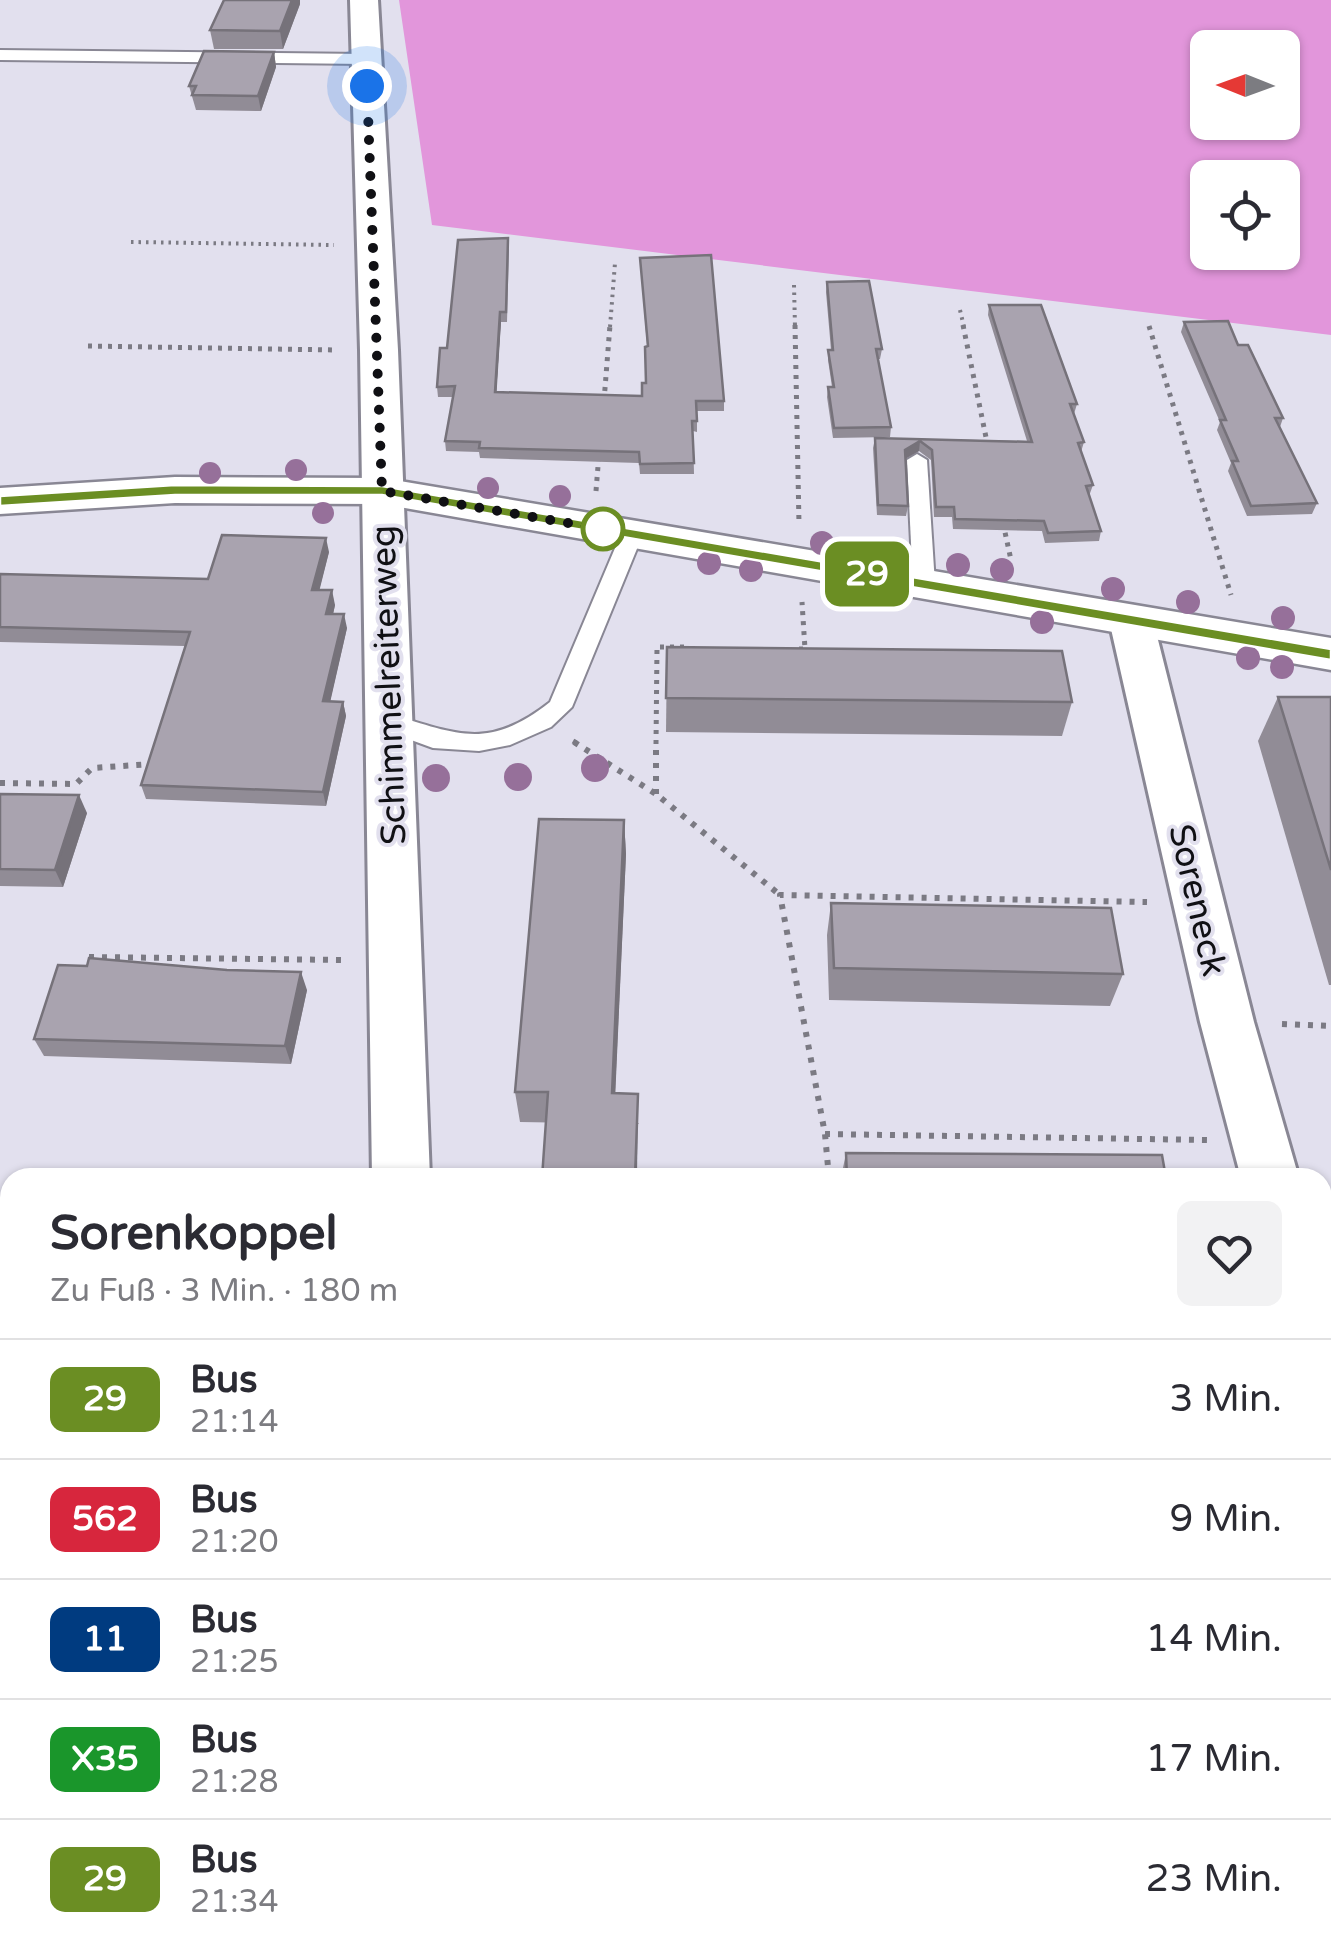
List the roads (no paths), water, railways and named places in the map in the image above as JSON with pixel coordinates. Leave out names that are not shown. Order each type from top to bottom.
[{"type":"street","name":"Schimmelreiterweg","points":[[364,0],[379,350],[400,1168]]},
{"type":"street","points":[[0,501],[175,490],[382,491],[1331,654]]},
{"type":"street","name":"Soreneck","points":[[1132,620],[1226,1022],[1267,1159]]},
{"type":"lane","points":[[0,55],[366,59]]},
{"type":"lane","points":[[917,460],[924,584]]},
{"type":"lane","points":[[390,723],[413,734],[459,743],[520,735],[544,722],[560,707],[612,530]]}]
